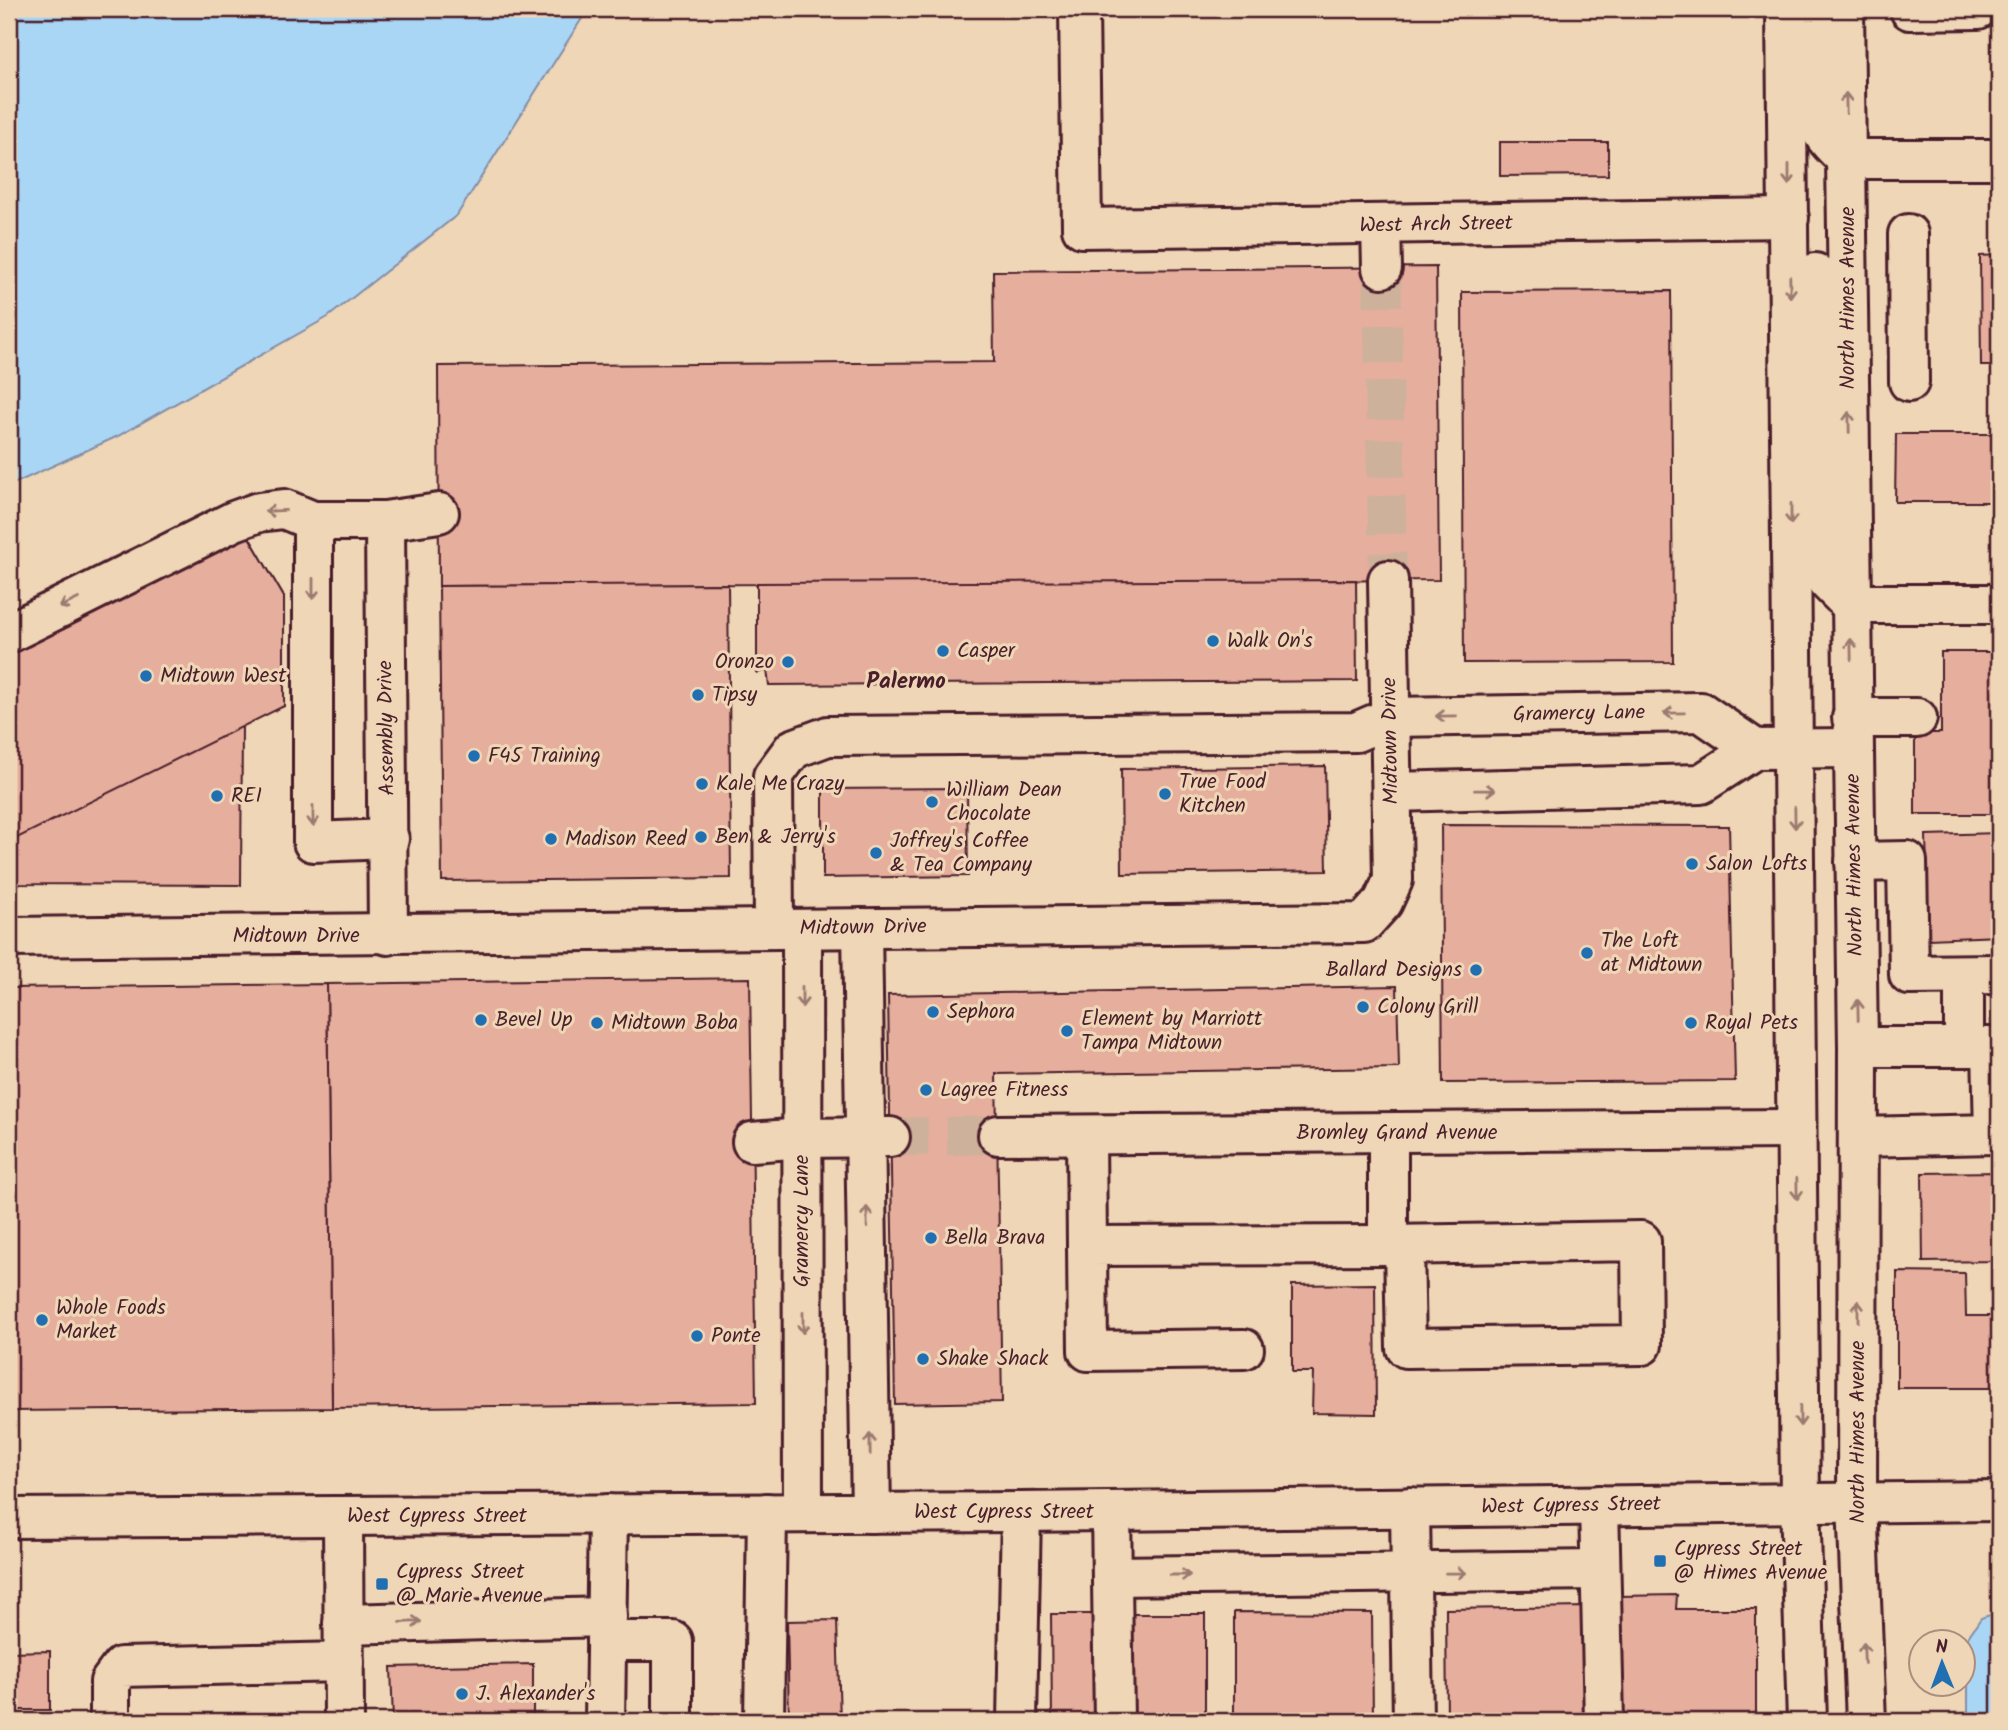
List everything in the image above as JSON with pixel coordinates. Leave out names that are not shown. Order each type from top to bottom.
[{"type":"street","name":"West Arch Street","points":[[1079,9],[1082,228],[1381,226],[1790,218]]},
{"type":"street","points":[[1786,9],[1800,1503],[1807,1721]]},
{"type":"street","points":[[1815,9],[1816,102],[1819,125],[1829,143],[1846,159],[1999,159]]},
{"type":"street","name":"North Himes Avenue","points":[[1844,9],[1858,1047],[1857,1502],[1866,1721]]},
{"type":"street","points":[[1910,10],[1978,9]]},
{"type":"street","points":[[1790,218],[1815,265],[1827,581],[1850,604],[1999,604]]},
{"type":"street","points":[[1381,226],[1381,268]]},
{"type":"street","points":[[1908,234],[1909,382]]},
{"type":"street","points":[[1848,294],[1908,294]]},
{"type":"street","points":[[9,634],[234,521],[259,512],[284,509],[313,521],[385,521],[439,513]]},
{"type":"street","points":[[313,521],[313,842],[388,839]]},
{"type":"street","name":"Assembly Drive","points":[[385,521],[388,935]]},
{"type":"street","name":"Midtown Drive","points":[[9,937],[1364,923],[1383,902],[1393,880],[1388,580]]},
{"type":"street","name":"Gramercy Lane","points":[[764,1721],[785,1513],[802,1138],[788,929],[773,776],[793,749],[828,736],[1356,732],[1391,717],[1701,712],[1755,750]]},
{"type":"street","points":[[1392,792],[1701,784],[1755,750],[1794,749],[1917,718]]},
{"type":"street","points":[[1855,862],[1907,861],[1909,975],[1982,974],[1985,1047],[1994,1134],[1858,1137]]},
{"type":"street","points":[[862,928],[878,1137],[872,1513]]},
{"type":"street","points":[[1858,1047],[1985,1047]]},
{"type":"street","name":"Bromley Grand Avenue","points":[[998,1135],[1796,1129]]},
{"type":"street","points":[[1087,1246],[1396,1245],[1641,1241],[1642,1345],[1406,1348],[1396,1245],[1388,1133]]},
{"type":"street","points":[[1086,1135],[1088,1351],[1244,1349]]},
{"type":"street","points":[[752,1142],[878,1137]]},
{"type":"street","name":"West Cypress Street","points":[[9,1518],[1021,1512],[1999,1500]]},
{"type":"street","points":[[1599,1505],[1604,1721]]},
{"type":"street","points":[[1410,1507],[1413,1721]]},
{"type":"street","points":[[1111,1511],[1114,1721]]},
{"type":"street","points":[[1017,1721],[1021,1512]]},
{"type":"street","points":[[605,1721],[608,1514]]},
{"type":"street","points":[[343,1516],[344,1721]]},
{"type":"street","points":[[1112,1576],[1600,1570]]},
{"type":"street","points":[[343,1624],[606,1629],[673,1641],[673,1721]]},
{"type":"street","points":[[110,1721],[110,1682],[121,1667],[344,1662]]},
{"type":"water","points":[[17,9],[588,9],[457,215],[328,317],[118,436],[9,486],[9,14]]},
{"type":"water","points":[[1999,1612],[1999,1721],[1968,1721],[1968,1698],[1976,1698],[1974,1628],[1981,1618]]},
{"type":"building","points":[[1500,142],[1608,142],[1608,175],[1500,176]]},
{"type":"building","points":[[1999,255],[1999,366],[1981,366],[1980,256]]},
{"type":"building","points":[[1436,267],[1439,580],[439,586],[438,366],[994,362],[993,271]]},
{"type":"building","points":[[1671,291],[1673,662],[1464,663],[1462,292]]},
{"type":"building","points":[[1896,434],[1993,434],[1993,502],[1895,502]]},
{"type":"building","name":"Midtown West","points":[[236,515],[284,597],[284,706],[242,724],[241,885],[9,884],[9,647]]},
{"type":"building","name":"Midtown West","points":[[236,515],[284,597],[284,706],[9,842],[9,647]]},
{"type":"building","points":[[1356,580],[1357,681],[769,685],[767,670],[757,673],[757,583]]},
{"type":"building","points":[[728,584],[731,878],[442,881],[439,586]]},
{"type":"building","points":[[1941,652],[1999,652],[1996,814],[1915,814],[1915,733],[1941,733]]},
{"type":"building","points":[[1325,766],[1327,871],[1122,874],[1121,769]]},
{"type":"building","points":[[967,788],[968,876],[823,878],[823,789]]},
{"type":"building","name":"The Loft at Midtown","points":[[1441,825],[1729,826],[1735,1081],[1443,1083]]},
{"type":"building","points":[[1999,833],[1999,936],[1929,939],[1926,835]]},
{"type":"building","points":[[750,978],[756,1403],[332,1408],[327,984]]},
{"type":"building","points":[[327,984],[332,1408],[9,1411],[9,988]]},
{"type":"building","points":[[1397,986],[1399,1068],[996,1074],[1002,1402],[895,1404],[888,995]]},
{"type":"building","points":[[1999,1172],[1999,1261],[1923,1262],[1922,1173]]},
{"type":"building","points":[[1897,1272],[1965,1273],[1966,1316],[1999,1316],[1999,1388],[1897,1388]]},
{"type":"building","points":[[1375,1284],[1376,1414],[1312,1413],[1313,1372],[1292,1372],[1292,1285]]},
{"type":"building","points":[[1677,1595],[1676,1609],[1756,1609],[1756,1721],[1620,1721],[1619,1596]]},
{"type":"building","points":[[1589,1607],[1590,1721],[1447,1721],[1446,1609]]},
{"type":"building","points":[[1234,1612],[1372,1613],[1373,1721],[1234,1721]]},
{"type":"building","points":[[1051,1614],[1101,1614],[1102,1721],[1028,1721],[1028,1718],[1052,1718]]},
{"type":"building","points":[[1122,1614],[1205,1614],[1205,1721],[1123,1721]]},
{"type":"building","points":[[837,1620],[840,1721],[789,1721],[787,1621]]},
{"type":"building","points":[[50,1651],[50,1710],[9,1710],[9,1652]]},
{"type":"building","name":"J. Alexander's","points":[[533,1664],[533,1721],[393,1721],[391,1667]]},
{"type":"tunnel","points":[[1382,268],[1388,580]]},
{"type":"tunnel","points":[[890,1137],[998,1135]]},
{"type":"place","name":"Walk On's","points":[[1213,641]]},
{"type":"place","name":"Casper","points":[[943,651]]},
{"type":"place","name":"Oronzo","points":[[788,662]]},
{"type":"place","name":"Midtown West","points":[[146,676]]},
{"type":"place","name":"Tipsy","points":[[698,695]]},
{"type":"place","name":"F45 Training","points":[[474,756]]},
{"type":"place","name":"Kale Me Crazy","points":[[702,784]]},
{"type":"place","name":"True Food Kitchen","points":[[1165,794]]},
{"type":"place","name":"REI","points":[[217,796]]},
{"type":"place","name":"William Dean Chocolate","points":[[932,802]]},
{"type":"place","name":"Ben & Jerry's","points":[[701,837]]},
{"type":"place","name":"Madison Reed","points":[[551,839]]},
{"type":"place","name":"Joffrey's Coffee & Tea Company","points":[[876,853]]},
{"type":"place","name":"Salon Lofts","points":[[1692,864]]},
{"type":"place","name":"The Loft at Midtown","points":[[1587,953]]},
{"type":"place","name":"Ballard Designs","points":[[1476,970]]},
{"type":"place","name":"Colony Grill","points":[[1363,1007]]},
{"type":"place","name":"Sephora","points":[[933,1012]]},
{"type":"place","name":"Bevel Up","points":[[481,1020]]},
{"type":"place","name":"Midtown Boba","points":[[597,1023]]},
{"type":"place","name":"Royal Pets","points":[[1691,1023]]},
{"type":"place","name":"Element by Marriott Tampa Midtown","points":[[1067,1031]]},
{"type":"place","name":"Lagree Fitness","points":[[926,1090]]},
{"type":"place","name":"Bella Brava","points":[[931,1238]]},
{"type":"place","name":"Whole Foods Market","points":[[42,1320]]},
{"type":"place","name":"Ponte","points":[[697,1336]]},
{"type":"place","name":"Shake Shack","points":[[923,1359]]},
{"type":"place","name":"Cypress Street @ Himes Avenue","points":[[1660,1561]]},
{"type":"place","name":"Cypress Street @ Marie Avenue","points":[[382,1584]]},
{"type":"place","name":"J. Alexander's","points":[[462,1694]]},
{"type":"district","name":"Palermo","points":[[906,682]]}]
